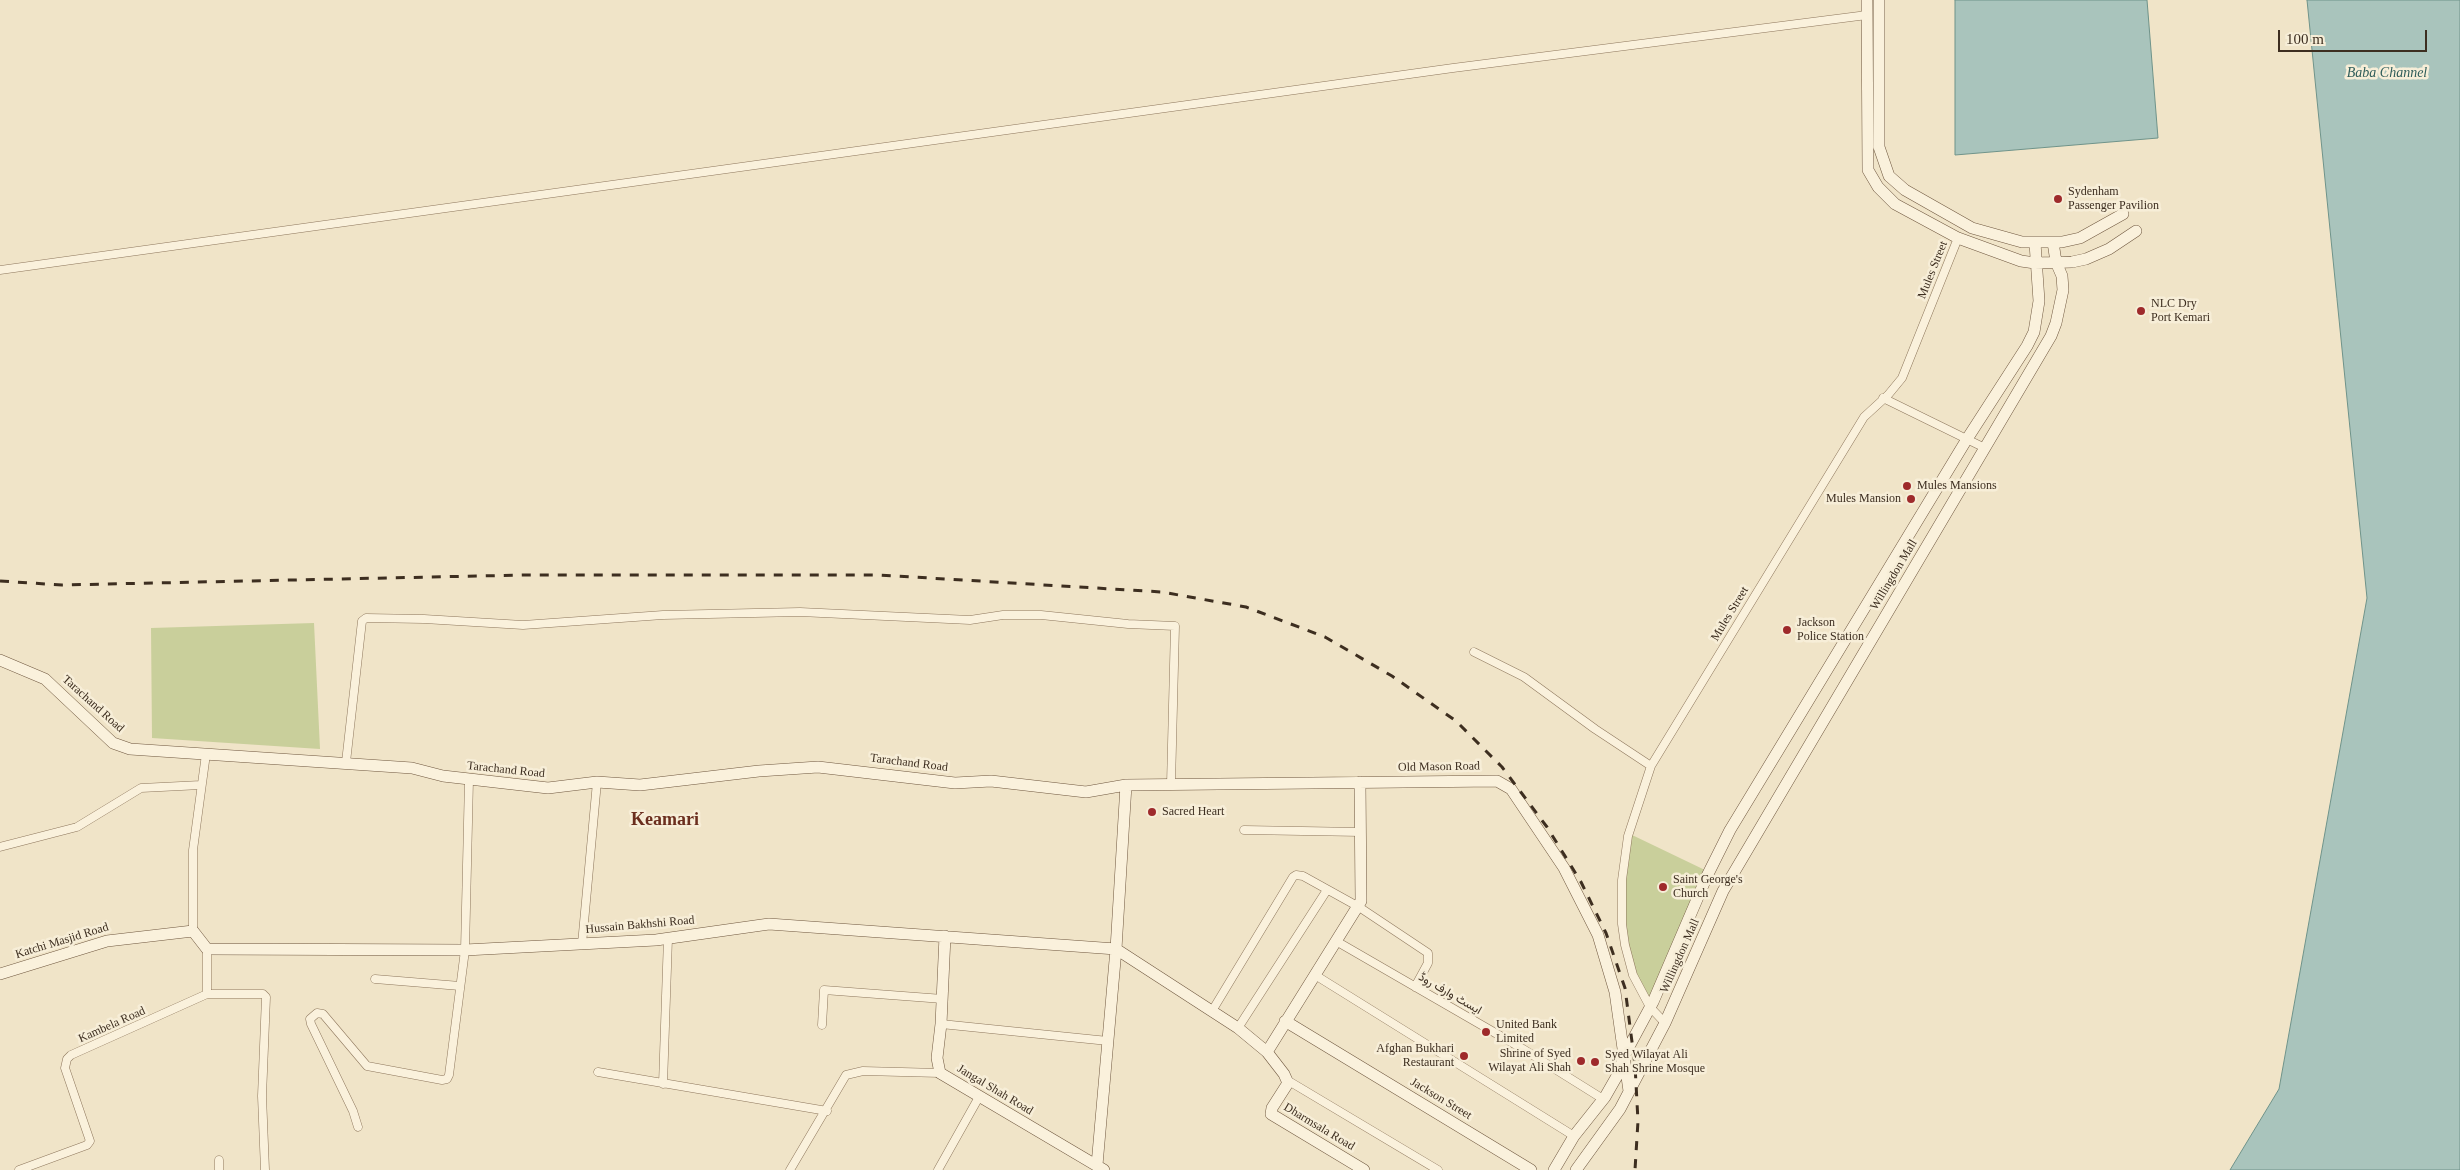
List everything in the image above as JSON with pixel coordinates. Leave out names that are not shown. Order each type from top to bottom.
[{"type":"street","points":[[1866,0],[1868,170],[1878,187],[1895,204],[1958,238],[2021,261],[2036,263],[2086,259],[2109,249],[2136,230]]},
{"type":"street","points":[[1879,0],[1879,147],[1889,176],[1905,190],[1972,228],[2022,242],[2052,242],[2080,238],[2123,214]]},
{"type":"street","points":[[0,270],[1453,68],[1866,15]]},
{"type":"street","name":"Mules Street","points":[[1665,1024],[1633,975],[1625,945],[1622,915],[1622,880],[1628,836],[1651,766],[1864,417],[1902,378],[1958,238]]},
{"type":"street","name":"Willingdon Mall","points":[[1576,1170],[1620,1109],[1665,1024],[1723,891],[2051,336],[2056,323],[2063,290],[2062,276],[2056,262],[2052,242]]},
{"type":"street","name":"Willingdon Mall","points":[[1554,1170],[1574,1136],[1603,1099],[1616,1076],[1624,1056],[1651,1005],[1707,876],[1730,830],[1967,439],[2027,346],[2034,332],[2039,301],[2035,243]]},
{"type":"street","points":[[1883,398],[1985,448]]},
{"type":"street","points":[[346,762],[362,621],[366,618],[424,619],[523,626],[662,616],[800,612],[970,620],[1003,615],[1041,615],[1128,624],[1175,626],[1171,784]]},
{"type":"street","points":[[1474,652],[1524,677],[1595,729],[1651,766]]},
{"type":"street","name":"Tarachand Road","points":[[0,660],[44,679],[113,743],[130,749],[346,762],[412,768],[469,780],[548,788],[597,782],[640,785],[759,771],[818,767],[955,783],[990,781],[1086,792],[1126,784]]},
{"type":"street","points":[[206,754],[193,850],[193,931],[207,949],[207,994],[263,994],[266,997],[262,1096],[265,1170]]},
{"type":"street","points":[[358,1127],[353,1111],[310,1019],[317,1013],[323,1014],[367,1066],[442,1080],[449,1075],[465,950],[469,780]]},
{"type":"street","name":"Old Mason Road","points":[[1126,784],[1488,780],[1505,784],[1511,789],[1564,868],[1598,935],[1615,992],[1629,1091]]},
{"type":"street","points":[[582,944],[597,782]]},
{"type":"street","points":[[1267,1052],[1361,902],[1360,782]]},
{"type":"street","points":[[1100,1168],[1126,784]]},
{"type":"street","points":[[0,847],[77,827],[141,788],[201,785]]},
{"type":"street","points":[[1244,830],[1361,832]]},
{"type":"street","points":[[1212,1012],[1293,877],[1296,875],[1303,876],[1359,907],[1428,953],[1428,963],[1415,987]]},
{"type":"street","points":[[1238,1028],[1327,890]]},
{"type":"street","name":"Hussain Bakhshi Road","points":[[207,949],[465,950],[668,938],[768,924],[1116,949]]},
{"type":"street","name":"Katchi Masjid Road","points":[[0,974],[107,941],[193,931]]},
{"type":"street","name":"Jangal Shah Road","points":[[945,936],[943,999],[937,1058],[940,1073],[1100,1168]]},
{"type":"street","points":[[663,1084],[668,938]]},
{"type":"street","name":"ایسٹ وارف روڈ","points":[[1336,941],[1603,1099]]},
{"type":"street","points":[[1116,949],[1238,1028],[1267,1052],[1287,1080],[1438,1170]]},
{"type":"street","points":[[1315,975],[1574,1136]]},
{"type":"street","points":[[375,979],[460,986]]},
{"type":"street","points":[[822,1026],[824,990],[943,999]]},
{"type":"street","name":"Kambela Road","points":[[19,1170],[87,1145],[90,1141],[65,1068],[67,1059],[72,1055],[207,994]]},
{"type":"street","name":"Jackson Street","points":[[1285,1021],[1532,1170]]},
{"type":"street","points":[[941,1024],[1108,1041]]},
{"type":"street","points":[[598,1072],[827,1111]]},
{"type":"street","points":[[790,1170],[827,1111],[846,1075],[853,1072],[940,1073]]},
{"type":"street","name":"Dharmsala Road","points":[[1287,1080],[1286,1088],[1270,1110],[1271,1114],[1364,1170]]},
{"type":"street","points":[[938,1170],[979,1097]]},
{"type":"street","points":[[219,1160],[219,1170]]},
{"type":"green space","points":[[314,623],[320,749],[152,738],[151,628]]},
{"type":"green space","points":[[1630,834],[1707,871],[1650,1005],[1635,973],[1626,943],[1624,879]]},
{"type":"water","points":[[1955,0],[2147,0],[2158,138],[1955,155]]},
{"type":"water","name":"Baba Channel","points":[[2307,0],[2460,0],[2460,1170],[2230,1170],[2279,1089],[2367,598]]},
{"type":"railway","points":[[0,581],[62,585],[524,575],[879,575],[1162,592],[1246,607],[1325,637],[1392,676],[1456,721],[1502,767],[1547,827],[1581,882],[1606,933],[1625,988],[1635,1065],[1638,1121],[1635,1170]]},
{"type":"place","name":"Sydenham Passenger Pavilion","points":[[2058,199]]},
{"type":"place","name":"NLC Dry Port Kemari","points":[[2141,311]]},
{"type":"place","name":"Mules Mansions","points":[[1907,486]]},
{"type":"place","name":"Mules Mansion","points":[[1911,499]]},
{"type":"place","name":"Jackson Police Station","points":[[1787,630]]},
{"type":"place","name":"Sacred Heart","points":[[1152,812]]},
{"type":"place","name":"Saint George's Church","points":[[1663,887]]},
{"type":"place","name":"United Bank Limited","points":[[1486,1032]]},
{"type":"place","name":"Afghan Bukhari Restaurant","points":[[1464,1056]]},
{"type":"place","name":"Shrine of Syed Wilayat Ali Shah","points":[[1581,1061]]},
{"type":"place","name":"Syed Wilayat Ali Shah Shrine Mosque","points":[[1595,1062]]},
{"type":"district","name":"Keamari","points":[[665,820]]}]
